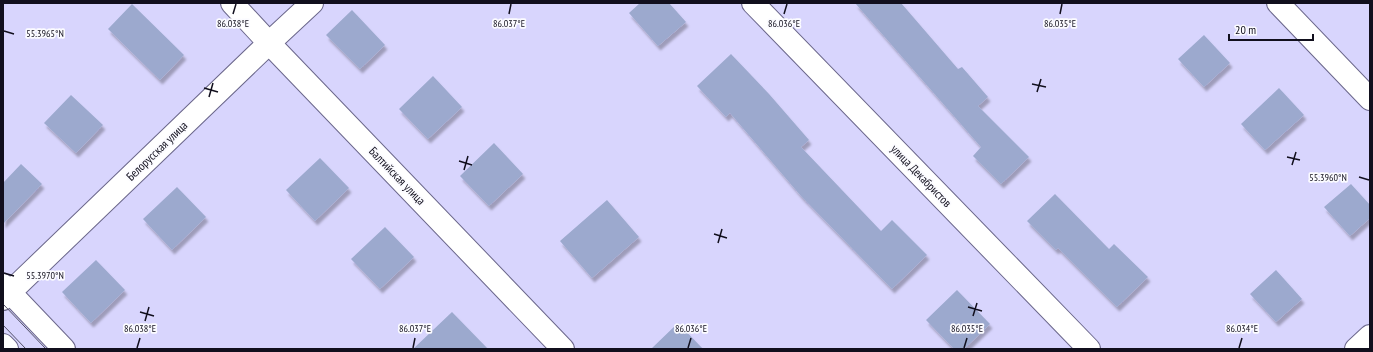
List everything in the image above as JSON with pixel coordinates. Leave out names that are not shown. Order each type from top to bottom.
[{"type":"street","name":"Балтийская улица","points":[[232,3],[563,349]]},
{"type":"street","name":"Белорусская улица","points":[[6,293],[312,3]]},
{"type":"street","name":"улица Декабристов","points":[[753,3],[1089,349]]},
{"type":"street","points":[[1278,3],[1370,99]]},
{"type":"street","points":[[6,293],[64,349]]},
{"type":"street","points":[[1356,349],[1370,336]]},
{"type":"street","points":[[3,345],[7,349]]},
{"type":"building","points":[[640,3],[669,3],[686,22],[658,46],[629,13]]},
{"type":"building","points":[[855,3],[901,3],[958,69],[962,67],[988,97],[978,106],[1029,157],[1001,184],[973,156],[981,147]]},
{"type":"building","points":[[132,4],[184,55],[160,80],[108,29]]},
{"type":"building","points":[[352,10],[385,45],[360,69],[326,35]]},
{"type":"building","points":[[1204,35],[1230,63],[1204,87],[1178,59]]},
{"type":"building","points":[[731,54],[769,94],[809,140],[801,147],[881,231],[892,220],[927,255],[892,289],[801,196],[730,113],[726,117],[697,86]]},
{"type":"building","points":[[433,76],[462,107],[428,139],[399,109]]},
{"type":"building","points":[[1279,88],[1304,115],[1265,150],[1241,124]]},
{"type":"building","points":[[71,95],[103,125],[76,153],[44,123]]},
{"type":"building","points":[[494,143],[523,174],[489,206],[460,176]]},
{"type":"building","points":[[320,158],[349,188],[315,221],[286,190]]},
{"type":"building","points":[[21,164],[42,184],[3,224],[3,183]]},
{"type":"building","points":[[1351,184],[1370,205],[1370,218],[1350,236],[1324,207]]},
{"type":"building","points":[[177,187],[206,217],[172,250],[143,219]]},
{"type":"building","points":[[1055,194],[1109,249],[1114,244],[1148,277],[1117,307],[1058,248],[1056,250],[1027,221]]},
{"type":"building","points":[[607,200],[639,237],[592,278],[560,241]]},
{"type":"building","points":[[385,227],[414,257],[380,289],[351,259]]},
{"type":"building","points":[[96,260],[125,290],[91,323],[62,292]]},
{"type":"building","points":[[1276,270],[1302,299],[1276,322],[1250,294]]},
{"type":"building","points":[[957,290],[990,324],[964,349],[954,349],[926,320]]},
{"type":"building","points":[[452,312],[488,349],[413,349]]},
{"type":"building","points":[[678,323],[703,349],[651,349]]},
{"type":"tram line","points":[[3,304],[46,349]]},
{"type":"tram line","points":[[3,325],[26,349]]}]
